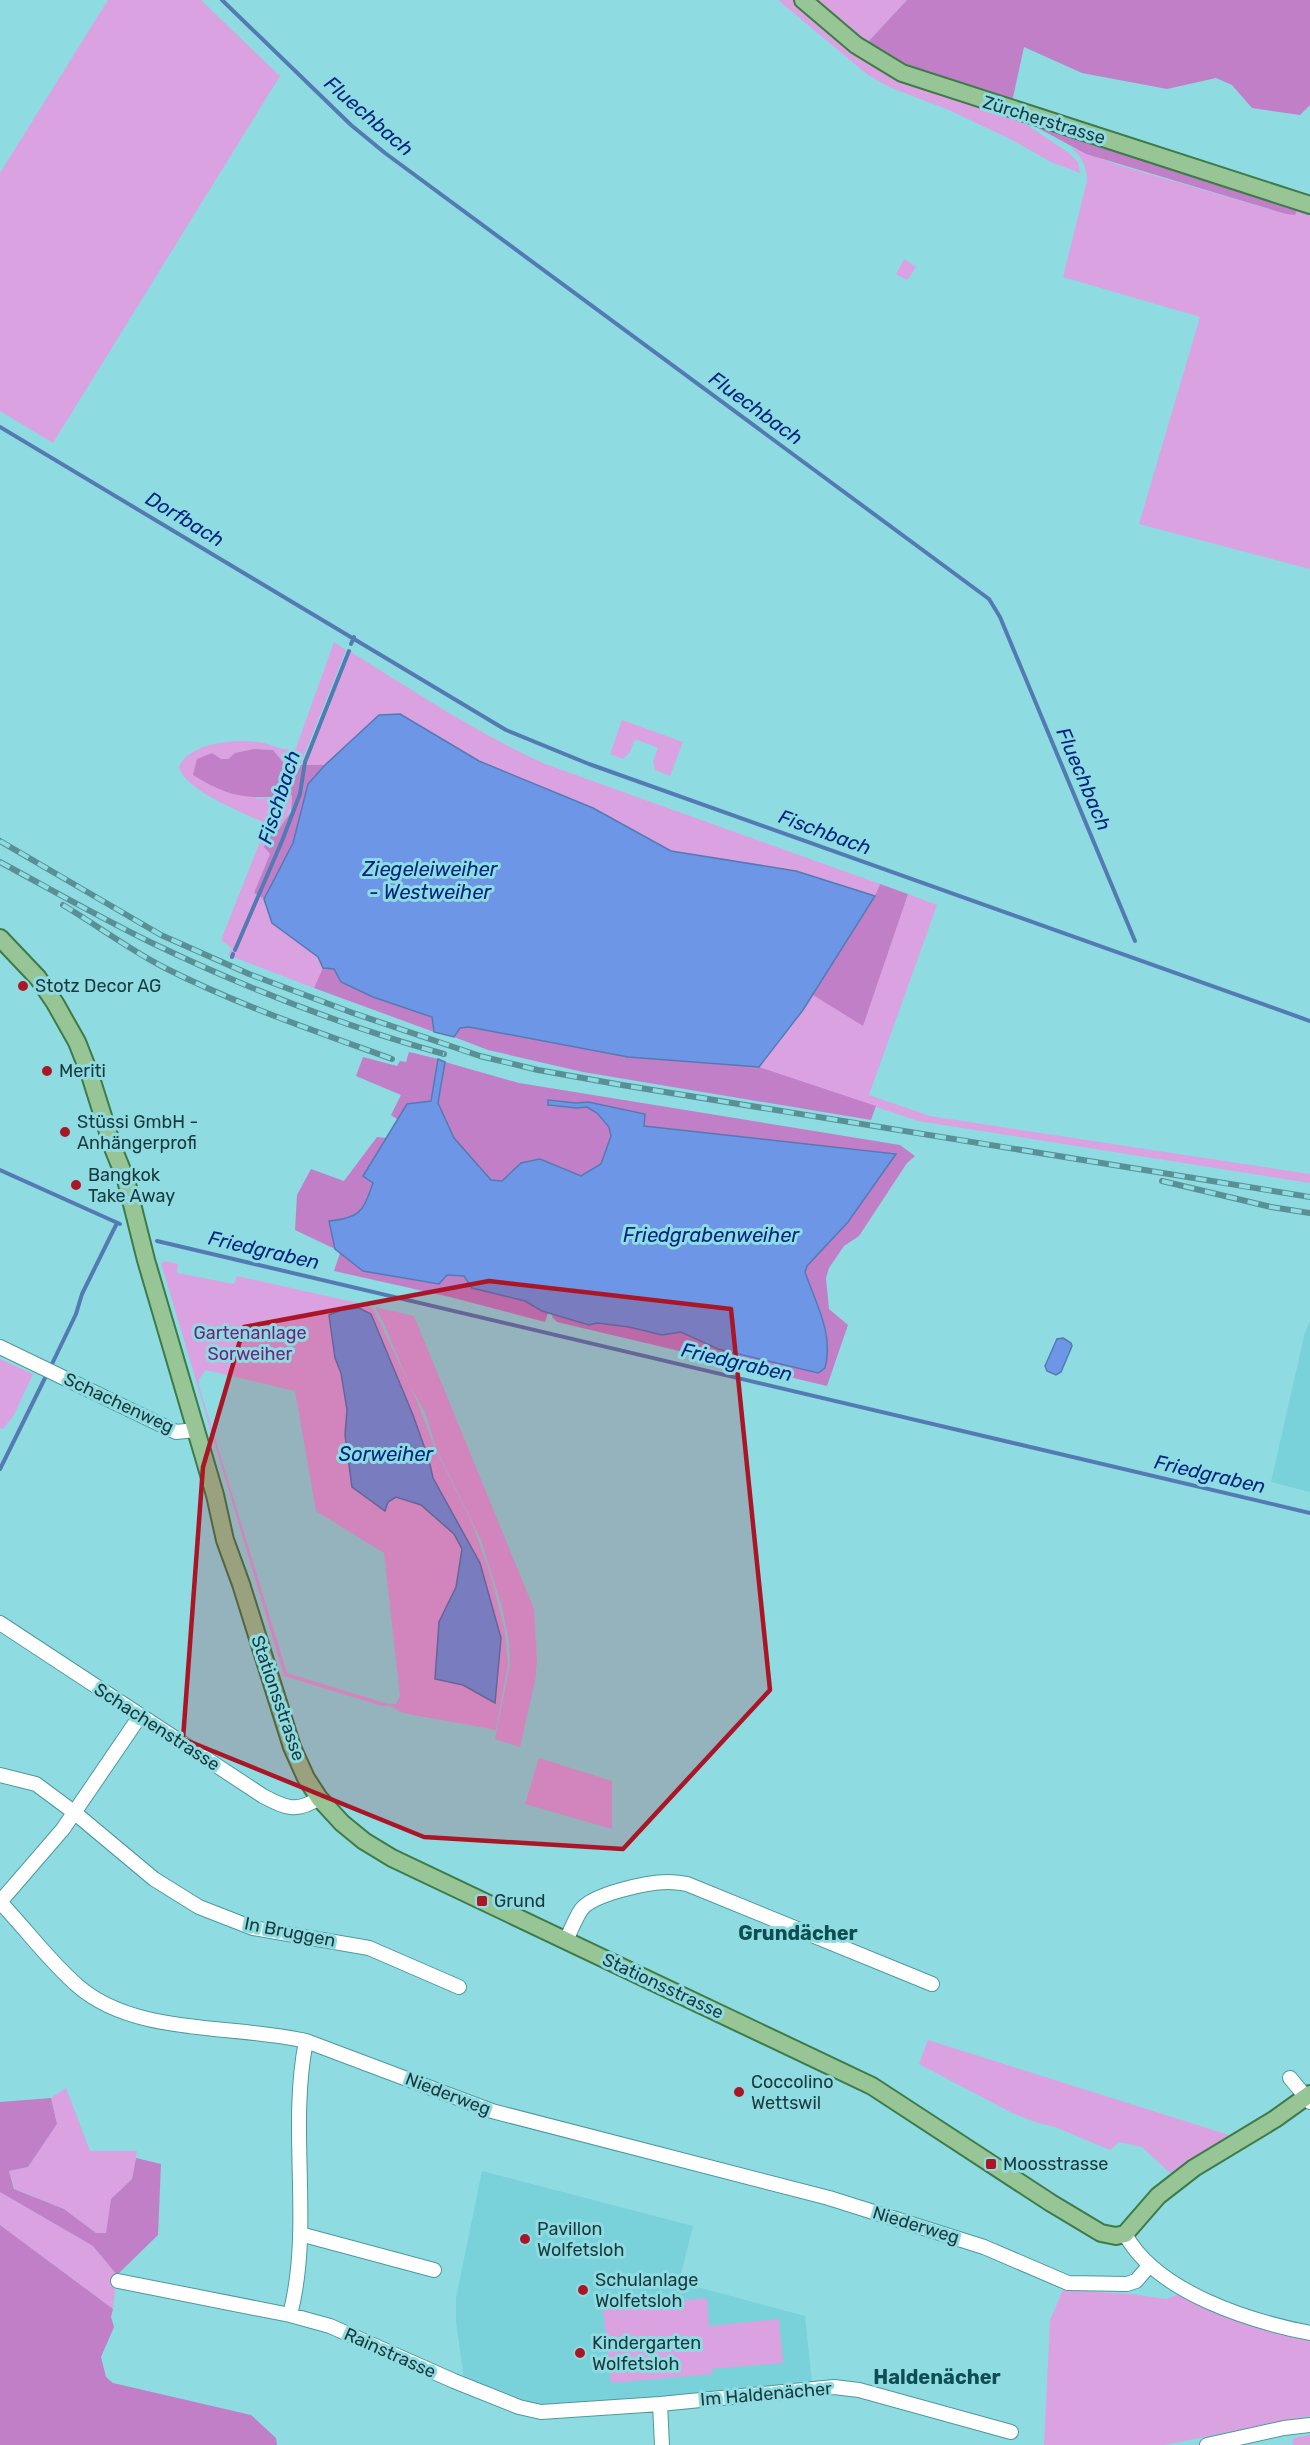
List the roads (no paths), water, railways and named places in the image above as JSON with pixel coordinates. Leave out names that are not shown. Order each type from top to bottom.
[{"type":"main road","name":"Zürcherstrasse","points":[[803,0],[856,45],[902,73],[1307,204]]},
{"type":"main road","name":"Stationsstrasse","points":[[0,938],[38,978],[55,1003],[77,1042],[90,1075],[113,1148],[126,1180],[141,1242],[215,1495],[225,1540],[241,1584],[281,1717],[306,1778],[319,1798],[342,1823],[364,1841],[392,1858],[872,2086],[1082,2222],[1110,2235],[1125,2234]]},
{"type":"main road","points":[[1125,2234],[1158,2196],[1194,2168],[1309,2097]]},
{"type":"street","name":"Schachenweg","points":[[0,1347],[176,1432],[196,1430]]},
{"type":"street","name":"Schachenstrasse","points":[[0,1623],[272,1801],[295,1809],[319,1798]]},
{"type":"street","name":"Niederweg","points":[[140,1716],[75,1813],[0,1902],[78,1986],[117,2011],[138,2018],[274,2034],[306,2041],[492,2111],[829,2198],[984,2247],[1068,2283],[1126,2284],[1136,2281],[1149,2266]]},
{"type":"street","name":"In Bruggen","points":[[0,1775],[36,1784],[75,1813],[147,1874],[199,1907],[253,1928],[369,1948],[459,1987]]},
{"type":"street","points":[[567,1940],[581,1910],[589,1902],[646,1885],[677,1883],[697,1888],[932,1984]]},
{"type":"street","points":[[290,2315],[296,2295],[300,2234],[300,2093],[306,2041]]},
{"type":"street","points":[[1290,2078],[1309,2097]]},
{"type":"street","points":[[300,2234],[434,2270]]},
{"type":"street","points":[[1125,2234],[1130,2244],[1149,2266],[1192,2293],[1250,2318],[1310,2332]]},
{"type":"street","name":"Rainstrasse","points":[[118,2282],[290,2315],[356,2336],[454,2381],[519,2407],[541,2412],[660,2404]]},
{"type":"street","name":"Im Haldenächer","points":[[660,2404],[834,2387],[859,2390],[1011,2432]]},
{"type":"street","points":[[660,2404],[662,2445]]},
{"type":"street","points":[[1207,2445],[1284,2428],[1310,2425]]},
{"type":"water","name":"Ziegeleiweiher - Westweiher","points":[[400,714],[479,761],[593,808],[671,851],[796,871],[875,896],[803,1010],[759,1067],[628,1057],[469,1027],[460,1028],[454,1037],[434,1032],[432,1017],[373,997],[341,982],[334,969],[323,968],[318,957],[272,923],[264,899],[293,843],[308,784],[379,715]]},
{"type":"water","name":"Friedgrabenweiher","points":[[438,1059],[445,1062],[438,1103],[454,1138],[491,1180],[502,1181],[521,1163],[540,1159],[581,1176],[601,1164],[611,1136],[609,1127],[597,1113],[587,1107],[548,1105],[548,1100],[588,1102],[645,1114],[644,1126],[896,1154],[848,1222],[807,1266],[805,1272],[826,1331],[825,1368],[818,1373],[718,1349],[681,1332],[662,1335],[629,1327],[597,1323],[589,1325],[542,1311],[525,1301],[472,1288],[464,1276],[447,1275],[439,1284],[363,1271],[335,1249],[329,1221],[348,1218],[363,1207],[373,1183],[363,1176],[407,1104],[431,1101]]},
{"type":"water","name":"Sorweiher","points":[[359,1308],[371,1314],[413,1415],[433,1478],[480,1563],[501,1638],[495,1703],[463,1685],[435,1679],[439,1622],[456,1587],[462,1549],[454,1534],[421,1505],[396,1497],[388,1502],[385,1511],[352,1487],[345,1435],[347,1410],[341,1373],[335,1358],[329,1315],[342,1310]]},
{"type":"water","points":[[1063,1338],[1072,1346],[1061,1372],[1056,1375],[1047,1371],[1045,1366],[1057,1339]]},
{"type":"waterway","name":"Fluechbach","points":[[222,0],[351,125],[385,153],[989,599],[1000,617],[1135,941]]},
{"type":"waterway","name":"Fischbach","points":[[0,427],[506,730],[589,764],[1310,1021]]},
{"type":"waterway","name":"Dorfbach","points":[[351,644],[354,637]]},
{"type":"waterway","name":"Fischbach","points":[[235,950],[300,794],[305,762],[349,651]]},
{"type":"waterway","name":"Friedgraben","points":[[0,1170],[120,1224]]},
{"type":"waterway","points":[[51,1366],[76,1314],[82,1294],[117,1223]]},
{"type":"waterway","name":"Friedgraben","points":[[157,1241],[1310,1513]]},
{"type":"waterway","points":[[0,1469],[46,1376]]},
{"type":"railway","points":[[0,841],[161,935],[249,974],[353,1013],[480,1056],[538,1070],[622,1085],[1310,1197]]},
{"type":"railway","points":[[0,862],[93,913],[221,975],[331,1018],[444,1054]]},
{"type":"railway","points":[[63,905],[139,954],[220,994],[392,1059]]},
{"type":"railway","points":[[1162,1181],[1271,1207],[1310,1213]]},
{"type":"place","name":"Stotz Decor AG","points":[[23,986]]},
{"type":"place","name":"Meriti","points":[[47,1071]]},
{"type":"place","name":"Stüssi GmbH - Anhängerprofi","points":[[65,1132]]},
{"type":"place","name":"Bangkok Take Away","points":[[76,1185]]},
{"type":"place","name":"Grund","points":[[482,1901]]},
{"type":"place","name":"Coccolino Wettswil","points":[[739,2092]]},
{"type":"place","name":"Moosstrasse","points":[[991,2164]]},
{"type":"place","name":"Pavillon Wolfetsloh","points":[[525,2239]]},
{"type":"place","name":"Schulanlage Wolfetsloh","points":[[583,2290]]},
{"type":"place","name":"Kindergarten Wolfetsloh","points":[[580,2353]]},
{"type":"district","name":"Grundächer","points":[[798,1933]]},
{"type":"district","name":"Haldenächer","points":[[937,2377]]},
{"type":"park label","name":"Gartenanlage Sorweiher","points":[[250,1343]]}]
